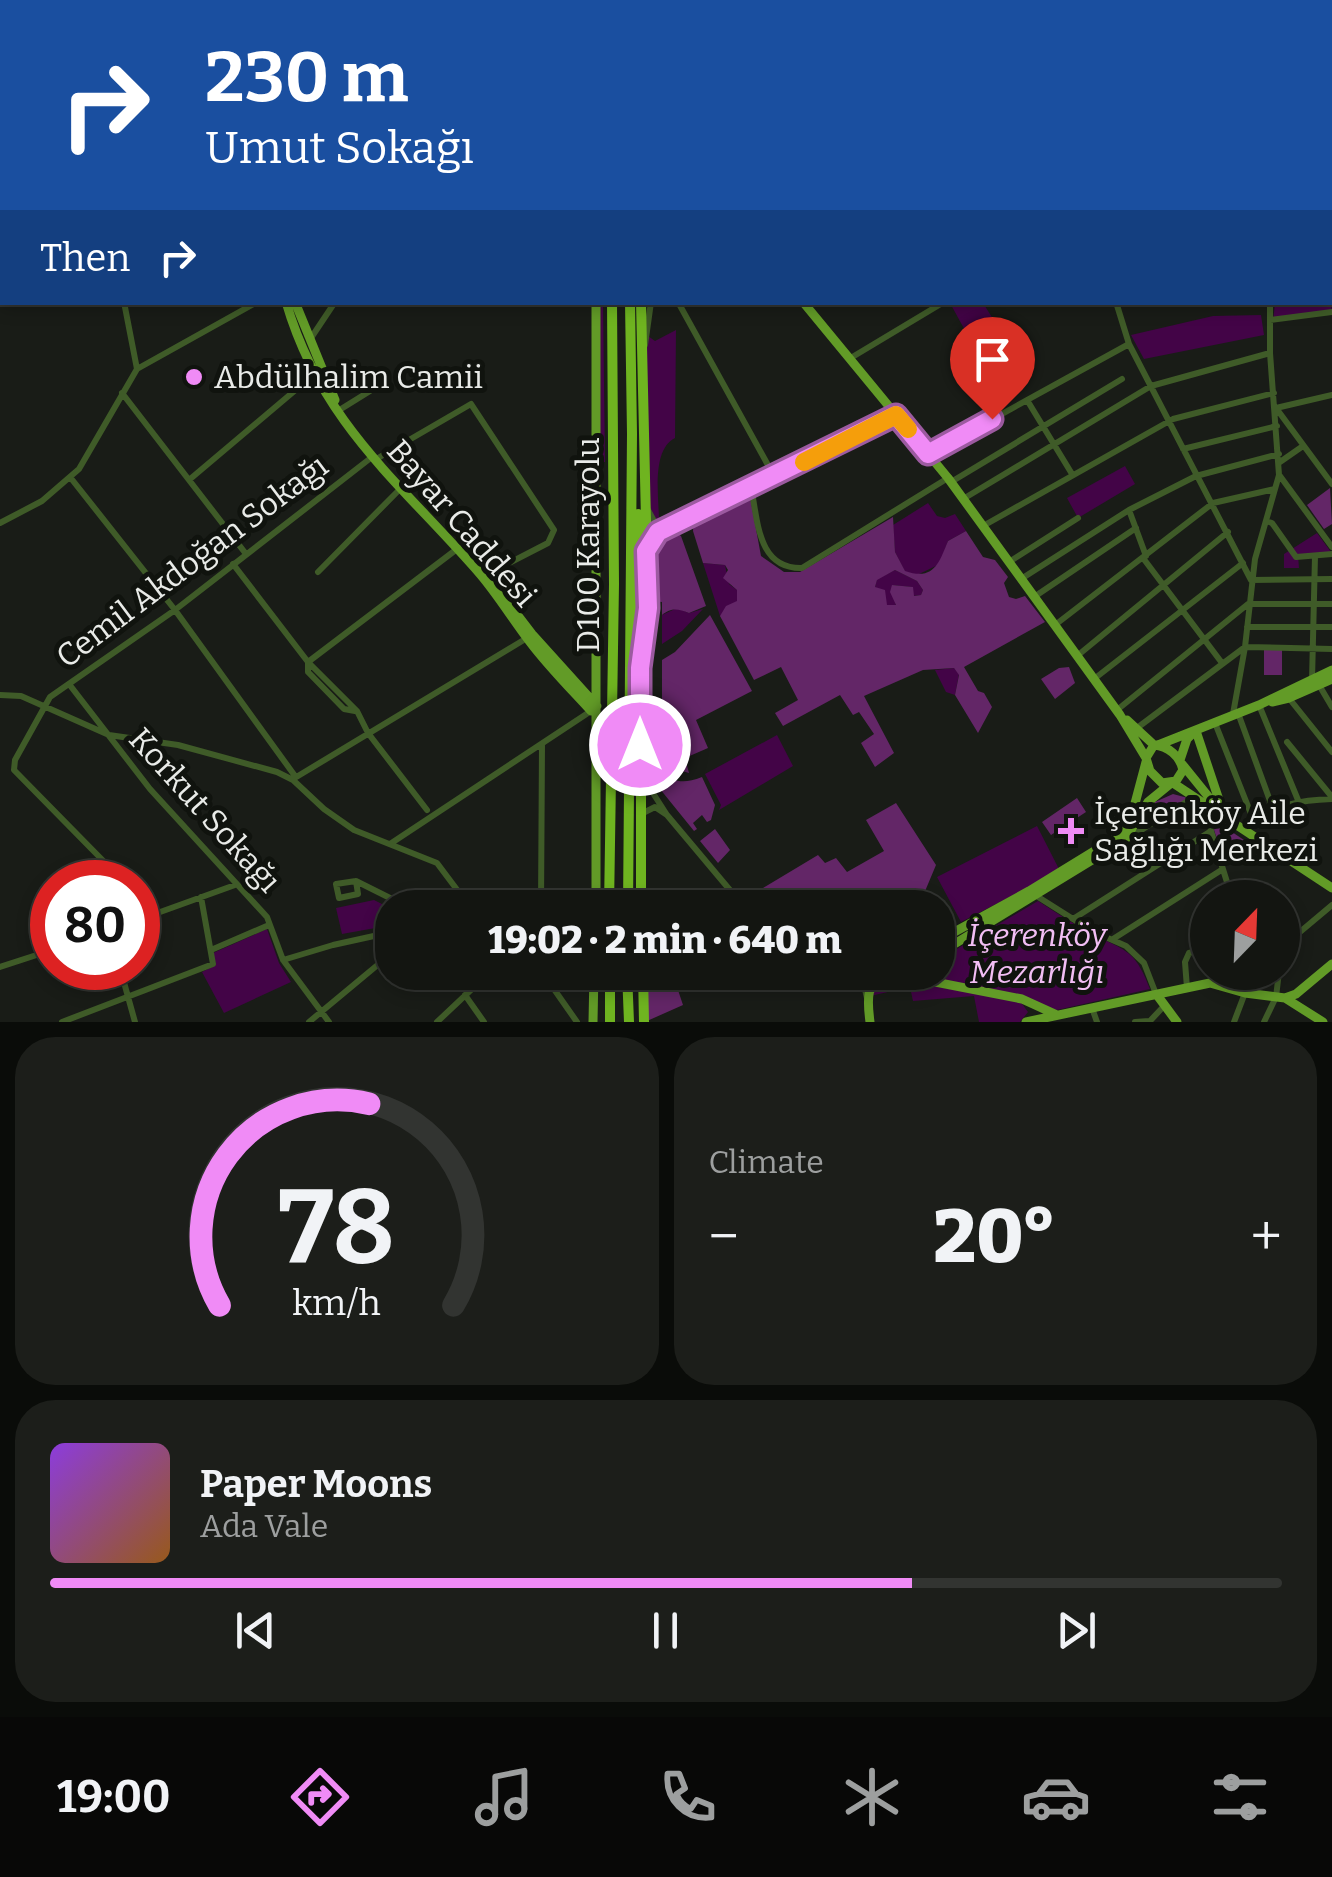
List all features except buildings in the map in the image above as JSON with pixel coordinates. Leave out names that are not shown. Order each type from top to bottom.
[{"type":"highway","name":"D100 Karayolu","points":[[609,890],[614,584],[612,305]]},
{"type":"highway","name":"D100 Karayolu","points":[[628,890],[630,305]]},
{"type":"highway","points":[[640,668],[648,608],[641,305]]},
{"type":"highway","points":[[632,434],[638,518],[642,890]]},
{"type":"highway","points":[[610,990],[610,1022]]},
{"type":"highway","points":[[628,990],[629,1022]]},
{"type":"highway","points":[[641,990],[641,1022]]},
{"type":"main road","points":[[596,305],[596,890]]},
{"type":"main road","points":[[806,305],[950,480],[1119,713],[1158,780],[1194,797],[1332,888]]},
{"type":"main road","name":"Bayar Caddesi","points":[[294,307],[311,344],[317,371],[375,458],[488,574],[528,630],[594,708]]},
{"type":"main road","name":"Bayar Caddesi","points":[[294,307],[326,397],[399,490],[485,580],[527,638],[594,708]]},
{"type":"main road","points":[[1259,704],[1305,692],[1332,670]]},
{"type":"main road","points":[[955,933],[1033,894],[1117,837],[1133,811],[1146,760],[1156,745],[1332,679]]},
{"type":"main road","points":[[1119,713],[1181,762],[1226,820]]},
{"type":"main road","points":[[955,943],[1125,840],[1148,802],[1182,774],[1187,738],[1196,730]]},
{"type":"main road","points":[[1196,730],[1226,820]]},
{"type":"main road","points":[[1280,998],[1305,987],[1332,964]]},
{"type":"main road","points":[[955,983],[1022,999],[1057,1014]]},
{"type":"main road","points":[[1022,999],[1030,1008],[1027,1022],[1190,987]]},
{"type":"main road","points":[[1300,1005],[1305,987]]},
{"type":"main road","points":[[592,1018],[593,990]]},
{"type":"main road","points":[[870,990],[866,998],[870,1022]]},
{"type":"main road","points":[[1237,990],[1300,1005],[1323,1022]]},
{"type":"main road","points":[[1165,1008],[1174,992]]},
{"type":"main road","points":[[1157,995],[1177,1022]]},
{"type":"street","points":[[125,305],[137,369]]},
{"type":"street","points":[[0,523],[39,503],[70,478],[88,456],[137,369],[253,305]]},
{"type":"street","points":[[311,344],[312,332],[333,305]]},
{"type":"street","points":[[642,351],[648,336],[651,305]]},
{"type":"street","points":[[680,305],[774,476]]},
{"type":"street","points":[[1117,305],[1129,344],[1251,580]]},
{"type":"street","points":[[1270,305],[1279,475],[1251,580],[1236,714],[1273,810]]},
{"type":"street","points":[[849,359],[931,306]]},
{"type":"street","points":[[294,307],[313,324],[321,320]]},
{"type":"street","points":[[1270,320],[1332,312]]},
{"type":"street","points":[[928,454],[1129,344]]},
{"type":"street","points":[[963,498],[1152,386],[1270,352]]},
{"type":"street","points":[[189,480],[317,371]]},
{"type":"street","points":[[752,486],[768,555],[785,566],[802,568],[1122,379]]},
{"type":"street","points":[[342,409],[370,391]]},
{"type":"street","points":[[122,393],[246,554]]},
{"type":"street","points":[[983,526],[1169,420],[1274,393]]},
{"type":"street","points":[[1276,408],[1332,395]]},
{"type":"street","points":[[1027,400],[1072,474]]},
{"type":"street","name":"Cemil Akdoğan Sokağı","points":[[44,706],[48,698],[175,610],[375,458],[468,403],[554,530],[549,542],[488,574]]},
{"type":"street","points":[[1276,408],[1332,484]]},
{"type":"street","points":[[646,551],[658,532],[896,415]]},
{"type":"street","points":[[1183,449],[1277,426]]},
{"type":"street","points":[[1022,579],[1129,510],[1196,476],[1279,459],[1304,446]]},
{"type":"street","points":[[1266,521],[1272,523],[1296,557],[1332,551],[1279,475]]},
{"type":"street","points":[[70,478],[175,610],[294,778],[339,820],[389,845],[437,862],[457,890]]},
{"type":"street","points":[[1055,626],[1213,503],[1276,489]]},
{"type":"street","points":[[318,572],[399,490]]},
{"type":"street","points":[[646,498],[654,521],[674,524]]},
{"type":"street","points":[[1129,510],[1144,557],[1222,663]]},
{"type":"street","points":[[1008,562],[1078,518]]},
{"type":"street","points":[[1034,597],[1136,528]]},
{"type":"street","points":[[1078,656],[1228,532]]},
{"type":"street","points":[[308,662],[457,550]]},
{"type":"street","points":[[1315,556],[1316,683],[1332,708]]},
{"type":"street","points":[[1094,678],[1243,562]]},
{"type":"street","points":[[233,564],[308,662],[356,711],[428,810]]},
{"type":"street","points":[[1251,580],[1332,579]]},
{"type":"street","points":[[1119,713],[1248,604],[1332,604]]},
{"type":"street","points":[[1247,627],[1332,626]]},
{"type":"street","points":[[294,778],[527,638]]},
{"type":"street","points":[[1137,728],[1245,647],[1332,649]]},
{"type":"street","name":"Korkut Sokağı","points":[[69,684],[104,734],[267,917],[283,960],[329,1022]]},
{"type":"street","points":[[1272,702],[1292,702],[1305,692]]},
{"type":"street","points":[[0,695],[18,695],[104,734],[178,744],[294,778]]},
{"type":"street","points":[[1292,702],[1332,752]]},
{"type":"street","points":[[1259,704],[1298,800]]},
{"type":"street","points":[[44,706],[15,760],[14,770],[102,860]]},
{"type":"street","points":[[389,845],[594,708]]},
{"type":"street","points":[[1216,722],[1254,824]]},
{"type":"street","points":[[1287,742],[1332,798]]},
{"type":"street","points":[[541,890],[542,744]]},
{"type":"street","points":[[270,769],[278,756]]},
{"type":"street","points":[[640,769],[667,815],[730,890]]},
{"type":"street","points":[[1125,840],[1194,797]]},
{"type":"street","points":[[1245,833],[1273,810],[1298,800],[1332,798]]},
{"type":"street","points":[[640,815],[655,807],[667,815]]},
{"type":"street","points":[[1208,808],[1227,880]]},
{"type":"street","points":[[1073,918],[1211,831]]},
{"type":"street","points":[[1112,940],[1223,868]]},
{"type":"street","points":[[356,881],[375,890]]},
{"type":"street","points":[[160,912],[235,885]]},
{"type":"street","points":[[1033,894],[1126,946],[1144,964],[1157,995]]},
{"type":"street","points":[[62,1022],[214,964],[201,897]]},
{"type":"street","points":[[1300,932],[1332,905]]},
{"type":"street","points":[[211,950],[270,925]]},
{"type":"street","points":[[283,960],[375,936]]},
{"type":"street","points":[[1187,988],[1184,962],[1190,954]]},
{"type":"street","points":[[0,966],[30,957]]},
{"type":"street","points":[[309,1022],[375,968]]},
{"type":"street","points":[[126,990],[135,1022]]},
{"type":"street","points":[[436,1022],[470,990]]},
{"type":"street","points":[[555,990],[578,1022]]},
{"type":"street","points":[[865,990],[866,998]]},
{"type":"street","points":[[1264,1022],[1280,998],[1279,990]]},
{"type":"street","points":[[1234,1022],[1245,993]]},
{"type":"street","points":[[465,995],[484,1022]]},
{"type":"street","points":[[1092,1008],[1097,1022]]},
{"type":"street","points":[[1135,1022],[1149,1022],[1165,1008]]},
{"type":"green space","points":[[600,305],[603,305],[605,462],[600,440]]},
{"type":"green space","points":[[951,305],[984,305],[1005,338],[978,354]]},
{"type":"green space","points":[[1275,305],[1331,305],[1332,313],[1273,322]]},
{"type":"green space","points":[[1261,315],[1264,335],[1144,359],[1131,335],[1213,316]]},
{"type":"green space","points":[[676,330],[675,438],[667,444],[659,463],[659,521],[650,516],[642,351],[648,336],[655,341]]},
{"type":"green space","points":[[1125,466],[1135,484],[1078,518],[1067,498]]},
{"type":"green space","points":[[928,503],[937,516],[955,514],[966,531],[948,541],[940,564],[917,575],[905,572],[895,552],[893,525]]},
{"type":"green space","points":[[1317,533],[1331,552],[1298,555],[1299,568],[1284,568],[1284,554]]},
{"type":"green space","points":[[703,563],[725,565],[729,584],[737,590],[737,602],[720,616]]},
{"type":"green space","points":[[895,570],[917,581],[923,590],[921,595],[913,596],[912,587],[892,585],[896,606],[887,606],[875,587],[877,579]]},
{"type":"green space","points":[[677,608],[689,613],[703,609],[682,631],[662,644],[662,615]]},
{"type":"green space","points":[[954,668],[959,674],[955,695],[946,692],[935,670]]},
{"type":"green space","points":[[777,735],[793,766],[719,810],[721,805],[705,774]]},
{"type":"green space","points":[[1037,826],[1060,871],[961,922],[955,911],[955,890],[944,890],[937,877]]},
{"type":"green space","points":[[375,900],[375,928],[342,934],[336,908]]},
{"type":"green space","name":"İçerenköy Mezarlığı","points":[[1038,901],[1126,951],[1150,989],[1057,1010],[955,984],[955,950]]},
{"type":"green space","points":[[267,929],[279,963],[291,982],[224,1013],[202,972],[216,965],[213,953]]},
{"type":"green space","points":[[873,990],[897,990],[870,996]]},
{"type":"green space","points":[[911,990],[955,990],[1020,1001],[1028,1012],[1020,1022],[979,1022],[974,996],[913,1001]]},
{"type":"shaded area","points":[[1330,488],[1332,524],[1324,529],[1307,505]]},
{"type":"shaded area","points":[[749,491],[761,556],[784,572],[800,572],[893,517],[895,552],[905,571],[923,574],[938,563],[948,541],[966,531],[983,557],[995,560],[1008,577],[1004,583],[1009,597],[1025,596],[1045,622],[964,667],[992,707],[978,733],[955,695],[959,675],[954,668],[923,670],[864,696],[894,753],[875,767],[861,743],[874,734],[859,712],[853,715],[840,695],[783,726],[775,713],[798,700],[781,667],[754,680],[720,616],[726,606],[737,601],[737,590],[723,578],[728,570],[725,565],[703,563],[693,531],[694,520]],"holes":[[[895,570],[917,581],[923,590],[921,595],[914,596],[913,587],[892,585],[890,592],[896,605],[887,605],[885,590],[875,587],[877,580]]]},
{"type":"shaded area","points":[[672,529],[681,536],[706,606],[689,613],[675,610],[662,615],[662,602],[654,601],[654,550],[664,532]]},
{"type":"shaded area","points":[[710,615],[752,691],[696,720],[708,748],[685,758],[689,773],[672,768],[665,761],[664,742],[656,741],[657,708],[662,707],[662,660],[675,652]]},
{"type":"shaded area","points":[[1264,649],[1282,649],[1282,675],[1264,675]]},
{"type":"shaded area","points":[[1069,667],[1075,683],[1055,699],[1041,679],[1059,668]]},
{"type":"shaded area","points":[[659,771],[680,781],[702,777],[715,805],[711,820],[707,822],[702,815],[693,823],[697,829],[694,831],[660,789]]},
{"type":"shaded area","points":[[1173,794],[1188,798],[1144,828],[1155,802]]},
{"type":"shaded area","points":[[1077,798],[1086,812],[1051,835],[1042,822]]},
{"type":"shaded area","points":[[896,803],[936,865],[926,890],[763,888],[818,855],[825,863],[836,858],[847,872],[884,851],[866,820]]},
{"type":"shaded area","points":[[1216,824],[1250,844],[1245,848],[1235,841],[1220,848]]},
{"type":"shaded area","points":[[715,829],[730,850],[718,863],[700,841]]},
{"type":"shaded area","points":[[646,990],[678,990],[683,1005],[647,1021]]},
{"type":"slow traffic","points":[[804,462],[896,415],[908,429]]},
{"type":"place","name":"Abdülhalim Camii","points":[[194,377]]},
{"type":"place","name":"İçerenköy Aile Sağlığı Merkezi","points":[[1071,831]]},
{"type":"route","points":[[640,745],[640,668],[648,608],[646,551],[658,532],[896,415],[928,454],[992,419]]}]
